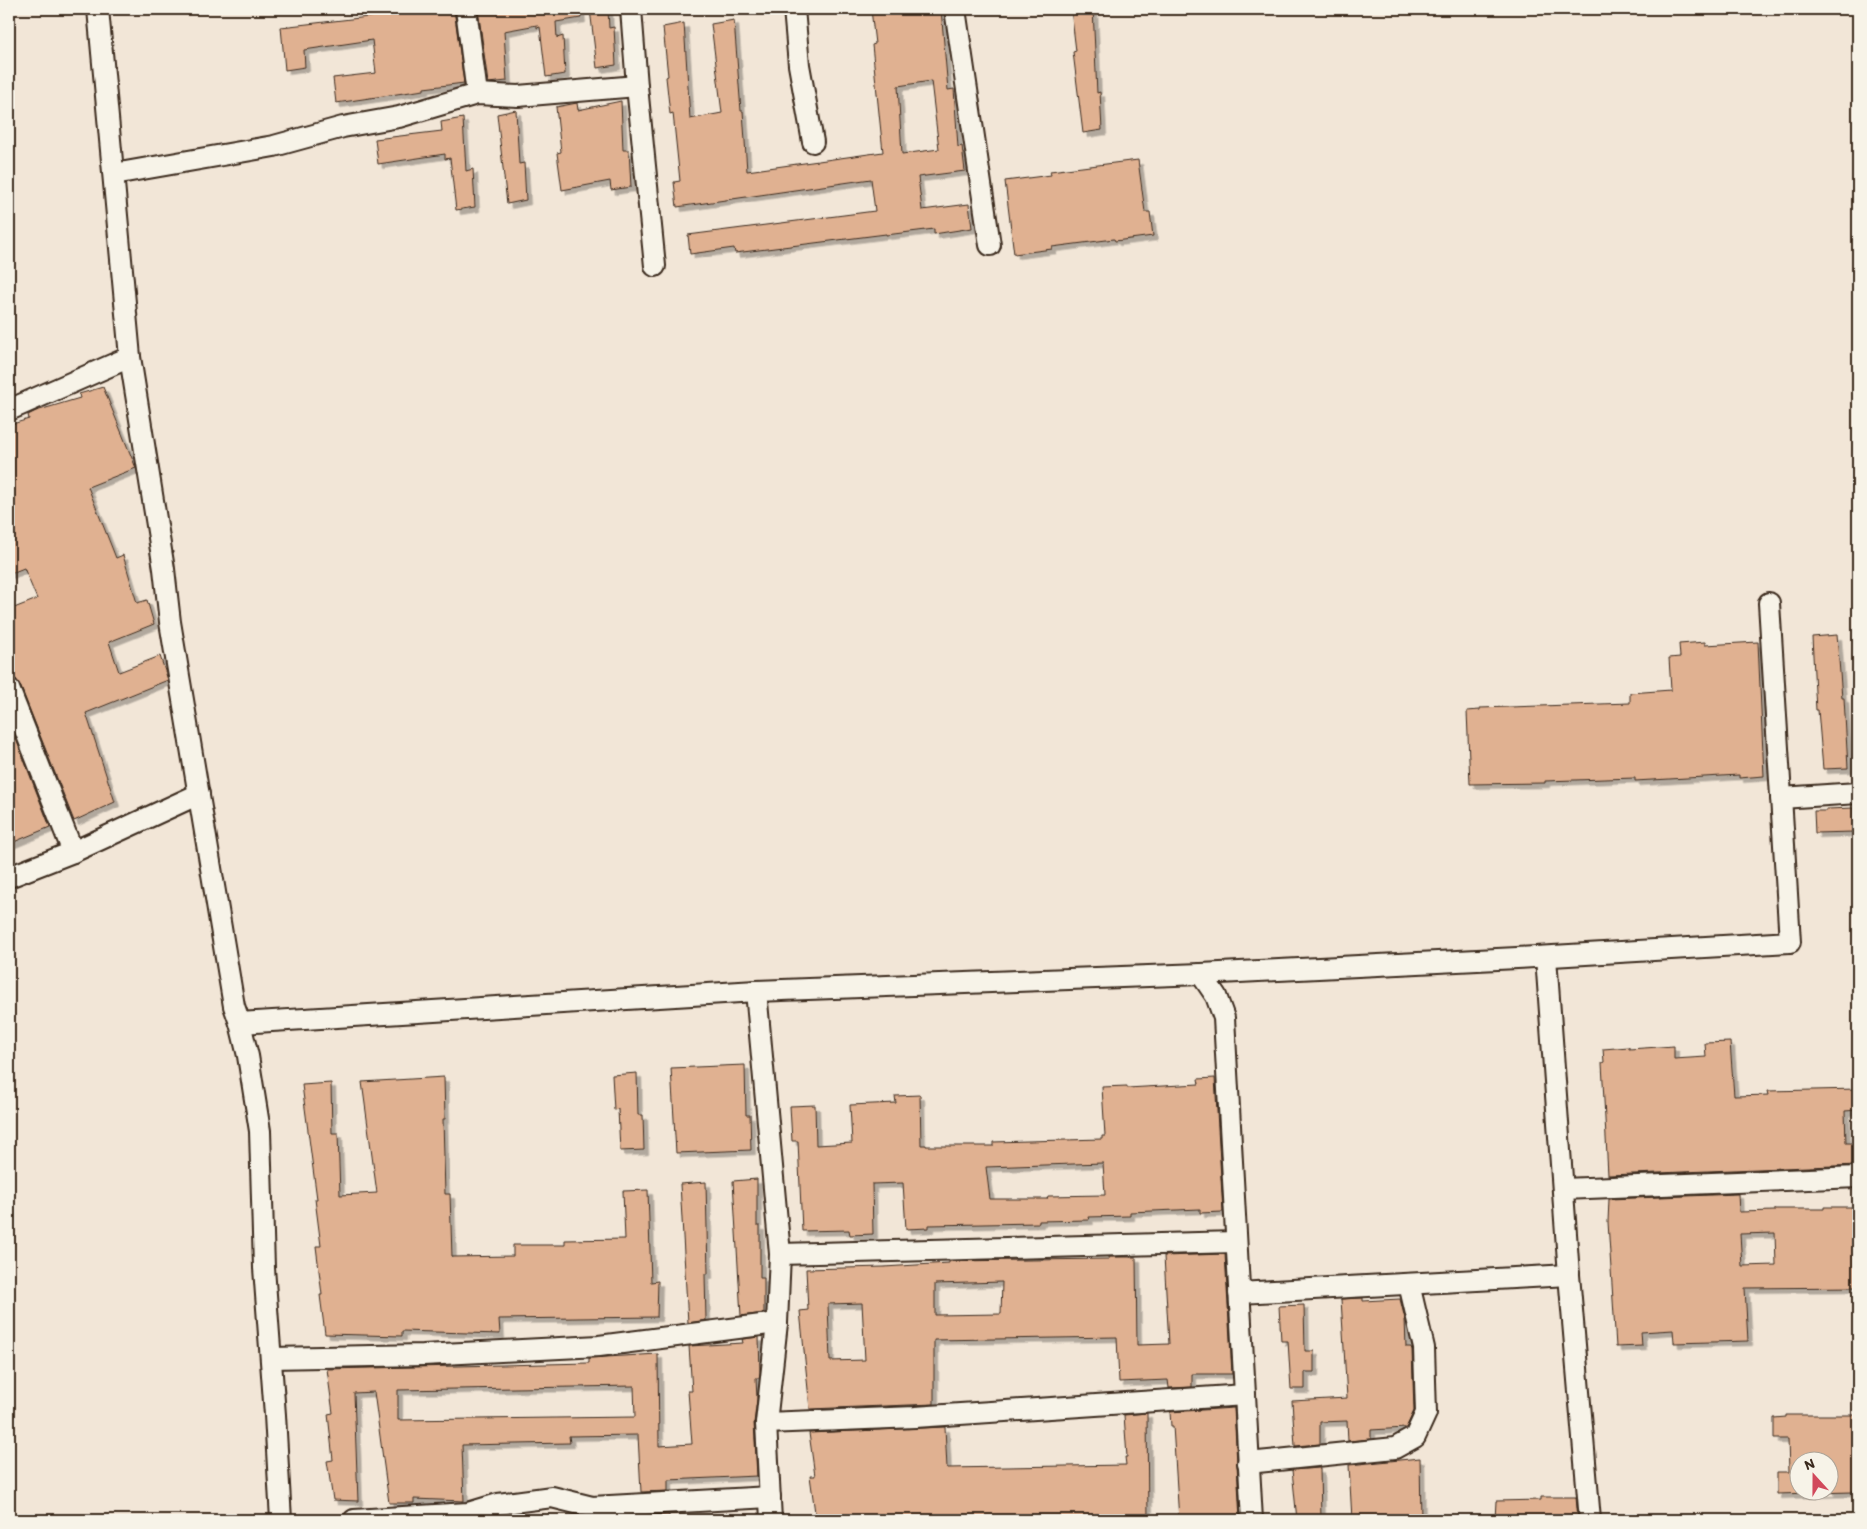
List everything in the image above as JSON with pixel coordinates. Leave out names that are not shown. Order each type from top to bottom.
[{"type":"street","points":[[98,9],[130,357],[164,569],[170,622],[234,1006],[248,1056],[260,1131],[264,1268],[281,1520]]},
{"type":"street","points":[[466,9],[477,94]]},
{"type":"street","points":[[632,9],[637,86],[655,266]]},
{"type":"street","points":[[794,9],[799,65],[813,142]]},
{"type":"street","points":[[955,9],[990,245]]},
{"type":"street","points":[[114,174],[274,146],[343,127],[399,117],[477,94],[518,96],[637,86]]},
{"type":"street","points":[[9,410],[130,357]]},
{"type":"street","points":[[240,1023],[756,992],[1200,974],[1546,957],[1790,942],[1769,603]]},
{"type":"street","points":[[9,689],[73,852]]},
{"type":"street","points":[[1781,798],[1858,793]]},
{"type":"street","points":[[9,877],[73,852],[199,794]]},
{"type":"street","points":[[1546,957],[1569,1274],[1590,1520]]},
{"type":"street","points":[[1200,974],[1216,996],[1224,1018],[1252,1520]]},
{"type":"street","points":[[756,992],[780,1254],[777,1323],[766,1423],[772,1520]]},
{"type":"street","points":[[1563,1189],[1858,1176]]},
{"type":"street","points":[[780,1254],[1236,1242]]},
{"type":"street","points":[[1239,1293],[1569,1274]]},
{"type":"street","points":[[1248,1462],[1395,1448],[1414,1437],[1426,1413],[1424,1348],[1409,1284]]},
{"type":"street","points":[[271,1358],[423,1355],[599,1346],[777,1323]]},
{"type":"street","points":[[766,1423],[915,1417],[1245,1395]]},
{"type":"street","points":[[354,1520],[468,1513],[498,1504],[552,1497],[592,1507],[770,1497]]},
{"type":"building","points":[[420,9],[454,9],[464,83],[336,103],[333,78],[376,73],[372,40],[304,50],[305,67],[285,70],[281,27],[421,11]]},
{"type":"building","points":[[478,9],[580,9],[581,18],[556,22],[557,38],[563,36],[565,74],[546,77],[540,27],[537,28],[537,25],[504,31],[507,81],[488,83]]},
{"type":"building","points":[[590,9],[608,9],[609,28],[614,27],[616,65],[597,68]]},
{"type":"building","points":[[871,9],[941,9],[948,90],[954,89],[958,147],[962,146],[965,171],[918,177],[922,210],[969,204],[972,228],[934,234],[934,229],[886,234],[735,253],[734,248],[690,254],[688,235],[875,211],[871,179],[677,207],[674,182],[680,181],[673,113],[670,114],[663,27],[684,23],[690,119],[722,113],[711,24],[734,20],[747,171],[883,152],[872,45],[875,44]],"holes":[[[931,81],[939,149],[902,154],[898,86]]]},
{"type":"building","points":[[1071,9],[1093,9],[1097,93],[1100,92],[1102,130],[1083,133],[1073,52],[1076,51]]},
{"type":"building","points":[[621,101],[623,150],[629,150],[631,187],[611,190],[610,181],[562,190],[557,153],[561,152],[556,107],[577,103],[578,110]]},
{"type":"building","points":[[516,110],[519,164],[524,163],[526,200],[507,204],[497,114]]},
{"type":"building","points":[[463,118],[466,171],[473,169],[475,207],[456,210],[450,158],[445,159],[445,154],[378,164],[375,139],[442,131],[441,122]]},
{"type":"building","points":[[1138,160],[1145,212],[1150,212],[1153,236],[1052,247],[1052,249],[1014,254],[1005,181],[1051,175],[1050,171]]},
{"type":"building","points":[[103,387],[136,468],[88,487],[116,558],[123,555],[137,603],[147,600],[154,624],[109,642],[119,672],[160,656],[168,680],[86,713],[115,802],[74,821],[20,685],[16,679],[9,677],[9,610],[37,599],[24,568],[9,574],[9,425],[29,419],[28,415],[36,411],[80,398],[79,394]]},
{"type":"building","points":[[1837,635],[1842,698],[1844,698],[1848,768],[1823,769],[1818,710],[1816,710],[1812,637]]},
{"type":"building","points":[[1705,642],[1705,645],[1758,642],[1764,776],[1739,778],[1739,775],[1635,781],[1635,778],[1545,781],[1545,783],[1470,784],[1467,711],[1480,710],[1480,708],[1630,703],[1630,693],[1671,690],[1669,658],[1680,657],[1679,644]]},
{"type":"building","points":[[9,721],[50,827],[9,844]]},
{"type":"building","points":[[1853,808],[1854,832],[1815,833],[1814,811]]},
{"type":"building","points":[[1730,1042],[1734,1096],[1769,1095],[1768,1091],[1858,1089],[1858,1110],[1845,1111],[1846,1143],[1858,1143],[1858,1165],[1608,1175],[1602,1063],[1604,1062],[1603,1049],[1674,1046],[1674,1059],[1706,1057],[1705,1043]]},
{"type":"building","points":[[745,1065],[746,1115],[750,1115],[751,1150],[676,1153],[671,1068]]},
{"type":"building","points":[[637,1073],[638,1115],[643,1115],[644,1150],[620,1151],[618,1109],[614,1110],[612,1075]]},
{"type":"building","points":[[444,1077],[445,1194],[450,1194],[452,1257],[513,1256],[513,1245],[565,1245],[565,1240],[625,1239],[623,1191],[648,1190],[651,1282],[658,1281],[657,1317],[499,1319],[500,1334],[402,1331],[402,1336],[325,1334],[316,1246],[321,1246],[315,1199],[317,1199],[302,1085],[331,1083],[332,1133],[338,1133],[340,1195],[377,1193],[362,1082]]},
{"type":"building","points":[[1215,1078],[1223,1212],[1200,1213],[1200,1209],[1130,1212],[1130,1216],[1088,1217],[1089,1220],[929,1225],[929,1228],[906,1229],[903,1183],[872,1184],[873,1234],[850,1235],[849,1230],[802,1231],[798,1141],[792,1141],[790,1106],[815,1105],[816,1145],[852,1143],[850,1105],[896,1103],[895,1096],[920,1095],[921,1145],[993,1146],[993,1142],[1102,1139],[1102,1136],[1105,1136],[1102,1087],[1127,1086],[1127,1088],[1199,1084],[1198,1079]],"holes":[[[1103,1163],[1105,1195],[1048,1196],[1047,1199],[990,1199],[986,1167]]]},
{"type":"building","points":[[757,1179],[757,1226],[760,1226],[760,1278],[764,1278],[764,1313],[741,1316],[733,1181]]},
{"type":"building","points":[[706,1182],[708,1274],[705,1274],[706,1320],[688,1323],[680,1184]]},
{"type":"building","points":[[1738,1194],[1739,1212],[1858,1207],[1858,1287],[1745,1288],[1748,1341],[1674,1343],[1673,1330],[1641,1332],[1642,1346],[1616,1347],[1608,1222],[1609,1199]],"holes":[[[1775,1233],[1776,1265],[1742,1266],[1740,1234]]]},
{"type":"building","points":[[1225,1254],[1232,1374],[1192,1374],[1192,1387],[1169,1388],[1168,1380],[1119,1382],[1117,1337],[934,1340],[934,1404],[810,1409],[800,1311],[808,1310],[806,1269],[884,1267],[949,1263],[949,1261],[1136,1257],[1137,1345],[1169,1344],[1164,1256]],"holes":[[[1002,1282],[1001,1314],[935,1315],[935,1284]],[[862,1303],[865,1360],[830,1361],[828,1304]]]},
{"type":"building","points":[[1363,1298],[1363,1301],[1400,1299],[1405,1319],[1406,1347],[1411,1347],[1412,1350],[1414,1411],[1406,1428],[1371,1430],[1371,1439],[1348,1441],[1347,1421],[1320,1422],[1320,1444],[1295,1446],[1292,1401],[1347,1398],[1341,1299]]},
{"type":"building","points":[[1304,1305],[1305,1351],[1314,1351],[1314,1372],[1305,1372],[1305,1389],[1291,1389],[1288,1341],[1281,1341],[1279,1306]]},
{"type":"building","points":[[759,1337],[760,1373],[759,1378],[756,1378],[757,1399],[754,1423],[757,1476],[668,1480],[668,1491],[641,1492],[638,1435],[569,1436],[570,1443],[462,1445],[464,1501],[414,1499],[414,1503],[389,1503],[374,1392],[354,1393],[358,1501],[333,1500],[327,1461],[333,1460],[328,1414],[333,1413],[327,1369],[589,1363],[589,1358],[658,1354],[659,1446],[692,1444],[688,1391],[692,1391],[689,1346],[743,1343],[742,1339]],"holes":[[[634,1386],[635,1417],[398,1420],[398,1390]]]},
{"type":"building","points":[[1234,1408],[1240,1520],[1179,1520],[1173,1426],[1171,1426],[1170,1412]]},
{"type":"building","points":[[1147,1413],[1148,1520],[816,1520],[810,1476],[815,1476],[809,1433],[945,1427],[947,1468],[1126,1465],[1124,1415]]},
{"type":"building","points":[[1786,1415],[1858,1415],[1858,1490],[1840,1492],[1840,1452],[1790,1452],[1790,1494],[1777,1494],[1777,1472],[1789,1472],[1788,1439],[1774,1439],[1774,1418],[1786,1417]]},
{"type":"building","points":[[1420,1458],[1421,1520],[1352,1520],[1349,1465]]},
{"type":"building","points":[[1320,1468],[1321,1520],[1297,1520],[1292,1470]]},
{"type":"building","points":[[1541,1497],[1576,1497],[1578,1520],[1495,1520],[1496,1501],[1541,1500]]},
{"type":"building","points":[[669,1515],[669,1520],[642,1520],[642,1516]]}]
